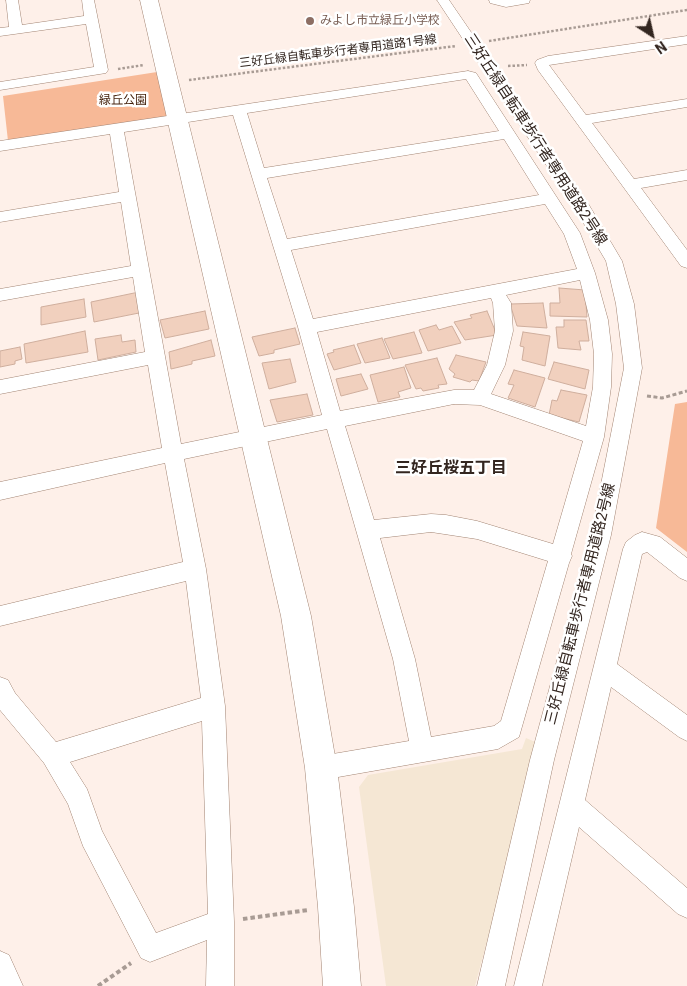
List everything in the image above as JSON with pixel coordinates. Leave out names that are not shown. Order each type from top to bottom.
[{"type":"street","points":[[12,0],[16,30]]},
{"type":"street","points":[[0,86],[101,70],[88,0]]},
{"type":"street","points":[[149,0],[296,616],[322,768],[342,986]]},
{"type":"street","name":"三好丘緑自転車歩行者専用道路2号線","points":[[443,0],[580,204],[614,261],[625,304],[633,368],[601,534],[542,760],[491,986]]},
{"type":"street","points":[[495,0],[506,3],[524,0]]},
{"type":"street","points":[[0,32],[92,19]]},
{"type":"street","points":[[685,257],[542,67],[542,63],[548,60],[687,40]]},
{"type":"street","points":[[0,146],[464,74],[471,76],[576,240],[599,320],[603,354],[602,387],[594,437],[562,556],[511,729],[498,737],[322,768]]},
{"type":"street","points":[[583,120],[687,103]]},
{"type":"street","points":[[238,109],[307,327],[367,530],[404,659],[422,749]]},
{"type":"street","points":[[116,128],[195,569],[213,706],[221,922],[220,986]]},
{"type":"street","points":[[258,174],[507,134]]},
{"type":"street","points":[[631,185],[687,175]]},
{"type":"street","points":[[0,217],[128,196]]},
{"type":"street","points":[[282,246],[550,198]]},
{"type":"street","points":[[0,294],[141,270]]},
{"type":"street","points":[[307,327],[587,273]]},
{"type":"street","points":[[480,398],[496,365],[504,331],[502,303],[496,291]]},
{"type":"street","points":[[0,387],[156,357]]},
{"type":"street","points":[[0,491],[333,419],[454,397],[480,398],[594,437]]},
{"type":"street","points":[[367,530],[431,523],[446,524],[477,530],[562,556]]},
{"type":"street","points":[[528,986],[573,806],[579,773],[633,549],[642,541],[653,544],[687,571]]},
{"type":"street","points":[[0,616],[195,569]]},
{"type":"street","points":[[604,668],[687,729]]},
{"type":"street","points":[[0,688],[7,701],[52,755],[78,798],[92,837],[150,949],[221,922]]},
{"type":"street","points":[[52,755],[213,706]]},
{"type":"street","points":[[573,806],[687,905]]},
{"type":"street","points":[[0,964],[9,986]]},
{"type":"path","name":"三好丘緑自転車歩行者専用道路1号線","points":[[101,70],[166,72],[473,44],[687,10]]},
{"type":"path","points":[[487,68],[542,63]]},
{"type":"path","points":[[662,398],[687,391]]},
{"type":"path","points":[[221,922],[336,907]]},
{"type":"path","points":[[98,986],[150,949]]},
{"type":"shaded area","points":[[526,738],[540,744],[475,986],[386,986],[359,787],[368,775],[522,749]]},
{"type":"green space","name":"緑丘公園","points":[[157,72],[169,117],[8,141],[3,96]]},
{"type":"green space","points":[[687,402],[687,552],[656,528],[675,404]]},
{"type":"building","points":[[559,288],[585,290],[587,317],[550,316],[550,303],[560,303]]},
{"type":"building","points":[[139,292],[144,312],[94,322],[91,302]]},
{"type":"building","points":[[84,299],[86,317],[41,325],[41,307]]},
{"type":"building","points":[[543,303],[547,328],[517,326],[510,304]]},
{"type":"building","points":[[205,311],[209,329],[165,338],[160,320]]},
{"type":"building","points":[[487,311],[497,335],[465,340],[454,322],[472,318],[470,315]]},
{"type":"building","points":[[564,320],[586,320],[589,341],[579,341],[581,350],[558,348],[556,327],[564,327]]},
{"type":"building","points":[[436,325],[439,330],[452,326],[461,343],[428,351],[419,330]]},
{"type":"building","points":[[295,328],[300,344],[274,350],[274,353],[259,356],[252,337]]},
{"type":"building","points":[[85,331],[88,352],[26,363],[24,344]]},
{"type":"building","points":[[414,332],[422,353],[393,359],[384,339]]},
{"type":"building","points":[[523,332],[550,336],[545,366],[522,360],[524,347],[520,346]]},
{"type":"building","points":[[121,335],[122,342],[135,340],[136,352],[98,360],[95,339]]},
{"type":"building","points":[[382,338],[390,358],[365,363],[357,344]]},
{"type":"building","points":[[211,340],[215,356],[192,361],[192,364],[171,369],[169,352]]},
{"type":"building","points":[[354,345],[361,363],[334,370],[327,354],[334,352],[333,350]]},
{"type":"building","points":[[20,347],[22,359],[15,361],[15,364],[0,367],[0,351]]},
{"type":"building","points":[[456,355],[486,362],[479,381],[472,380],[470,382],[453,377],[455,374],[449,369]]},
{"type":"building","points":[[437,358],[447,384],[438,385],[439,388],[423,391],[421,388],[416,389],[405,365]]},
{"type":"building","points":[[290,359],[296,382],[269,389],[262,363]]},
{"type":"building","points":[[554,362],[589,370],[585,389],[548,379]]},
{"type":"building","points":[[404,367],[411,388],[398,392],[400,397],[378,402],[370,375]]},
{"type":"building","points":[[514,370],[545,378],[535,407],[508,398],[514,385],[508,384]]},
{"type":"building","points":[[361,374],[368,389],[341,396],[336,379]]},
{"type":"building","points":[[561,390],[587,395],[579,422],[549,415],[552,400],[557,401]]},
{"type":"building","points":[[307,394],[313,415],[277,422],[270,400]]},
{"type":"place","name":"みよし市立緑丘小学校","points":[[310,21]]},
{"type":"district","name":"三好丘桜五丁目","points":[[451,469]]}]
